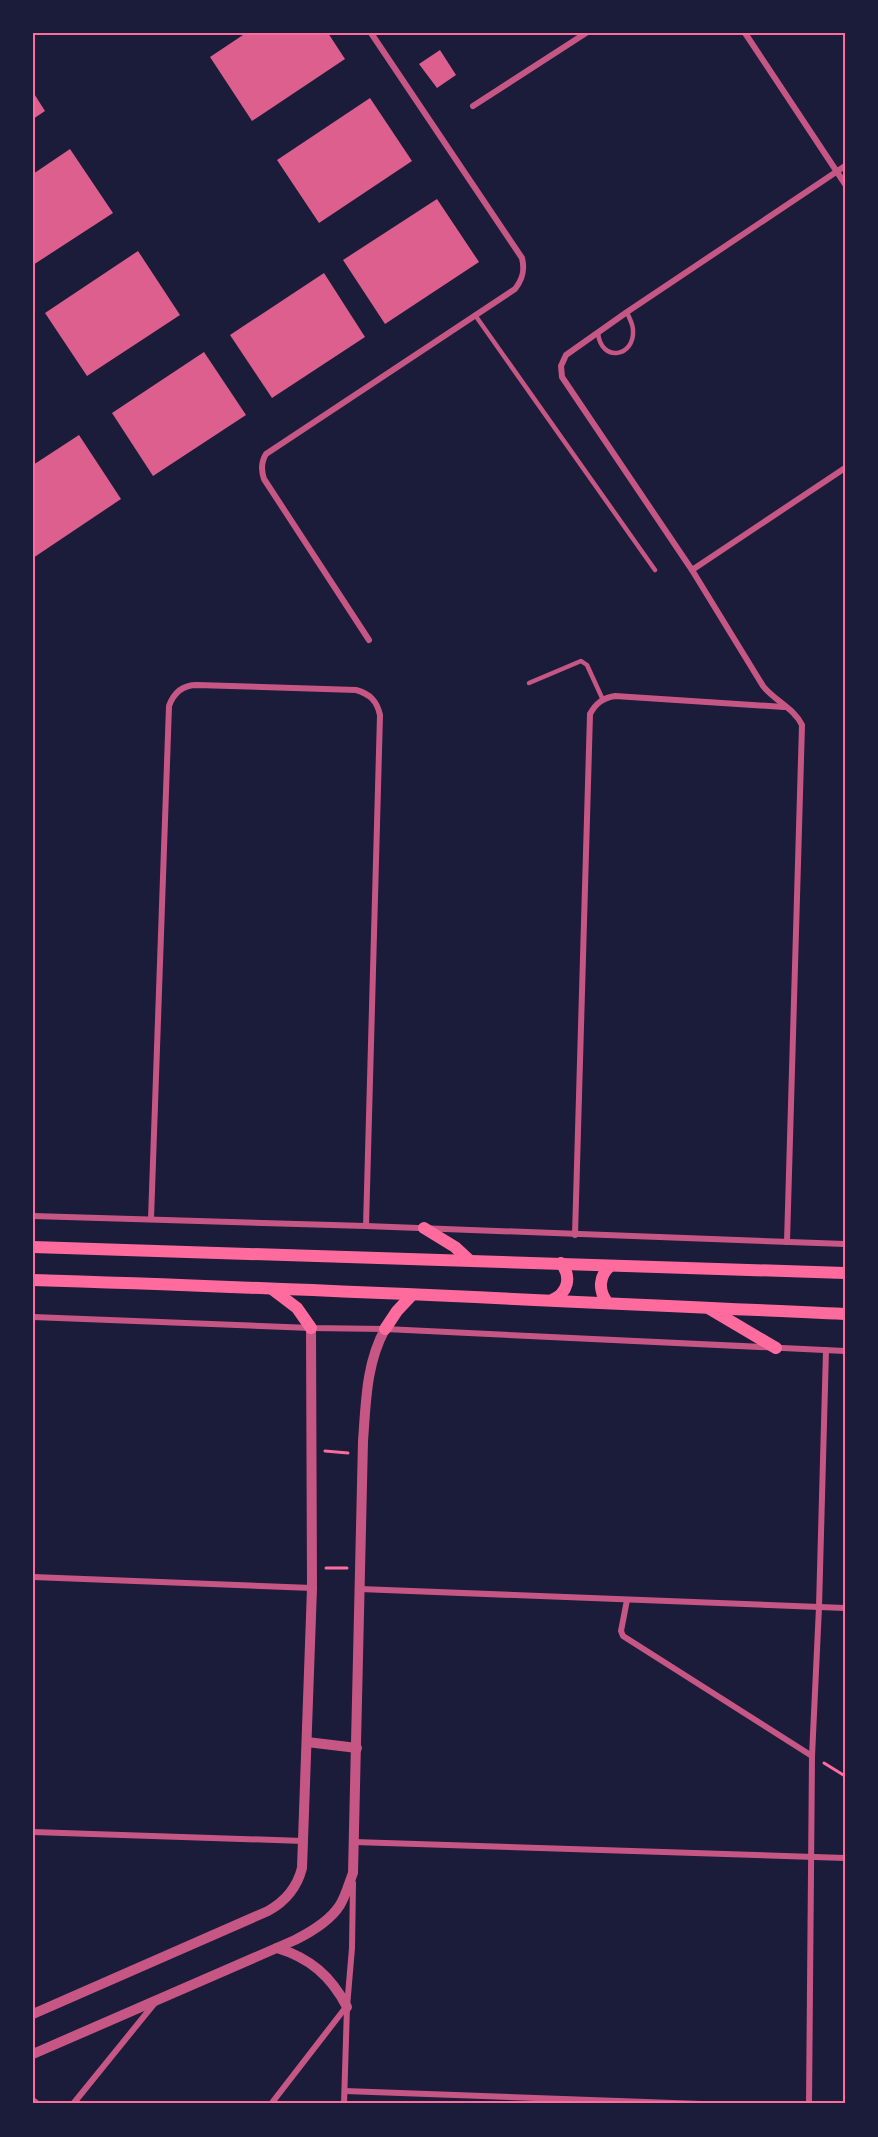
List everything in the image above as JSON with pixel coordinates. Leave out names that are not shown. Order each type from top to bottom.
[{"type":"main road","points":[[423,1228],[455,1247],[469,1260]]},
{"type":"main road","points":[[33,1247],[845,1273]]},
{"type":"main road","points":[[552,1300],[562,1294],[567,1284],[567,1273],[561,1263]]},
{"type":"main road","points":[[607,1302],[600,1283],[603,1274],[610,1266]]},
{"type":"main road","points":[[33,1280],[268,1287],[412,1296],[607,1302],[845,1314]]},
{"type":"main road","points":[[268,1287],[289,1300],[311,1328]]},
{"type":"main road","points":[[385,1329],[397,1311],[412,1296]]},
{"type":"main road","points":[[709,1308],[776,1348]]},
{"type":"street","points":[[369,640],[264,479],[263,459],[266,454],[514,289],[519,284],[524,271],[522,258],[371,33]]},
{"type":"street","points":[[474,106],[586,33]]},
{"type":"street","points":[[745,33],[845,184]]},
{"type":"street","points":[[787,1242],[802,725],[796,714],[769,694],[763,686],[692,570],[562,377],[561,366],[566,355],[627,312],[845,166]]},
{"type":"street","points":[[692,570],[845,468]]},
{"type":"street","points":[[151,1219],[171,699],[179,690],[191,685],[356,690],[370,696],[375,701],[380,715],[366,1226]]},
{"type":"street","points":[[575,1235],[589,720],[593,708],[603,700],[615,696],[785,707]]},
{"type":"street","points":[[33,1216],[845,1244]]},
{"type":"street","points":[[33,1317],[385,1329],[845,1351]]},
{"type":"street","points":[[33,2014],[277,1906],[291,1893],[300,1877],[303,1868],[312,1588],[311,1328]]},
{"type":"street","points":[[344,2104],[347,2007],[352,1948],[364,1454],[368,1380],[377,1344],[385,1329]]},
{"type":"street","points":[[809,2104],[812,1755],[819,1607],[826,1350]]},
{"type":"street","points":[[33,1577],[312,1588]]},
{"type":"street","points":[[360,1589],[845,1608]]},
{"type":"street","points":[[627,1600],[621,1631],[623,1636],[812,1755]]},
{"type":"street","points":[[307,1742],[357,1748]]},
{"type":"street","points":[[33,1832],[303,1841]]},
{"type":"street","points":[[354,1842],[845,1858]]},
{"type":"street","points":[[33,2054],[311,1931],[327,1920],[340,1906],[353,1873]]},
{"type":"street","points":[[277,1948],[306,1959],[319,1969],[335,1986],[347,2007]]},
{"type":"street","points":[[73,2104],[159,1998]]},
{"type":"street","points":[[271,2104],[347,2007]]},
{"type":"street","points":[[345,2091],[701,2104]]},
{"type":"street","points":[[33,2100],[38,2104]]},
{"type":"lane","points":[[598,333],[603,348],[609,353],[623,352],[633,335],[627,312]]},
{"type":"lane","points":[[475,315],[655,570]]},
{"type":"lane","points":[[529,683],[581,661],[587,665],[603,700]]},
{"type":"path","points":[[311,1449],[364,1454]]},
{"type":"path","points":[[312,1568],[360,1568]]},
{"type":"path","points":[[812,1755],[845,1776]]},
{"type":"building","points":[[246,33],[328,33],[345,59],[252,121],[210,57]]},
{"type":"building","points":[[440,50],[456,75],[437,88],[419,64]]},
{"type":"building","points":[[33,92],[45,111],[33,119]]},
{"type":"building","points":[[370,98],[412,161],[319,223],[277,160]]},
{"type":"building","points":[[70,149],[113,213],[33,265],[33,174]]},
{"type":"building","points":[[437,199],[479,262],[385,324],[343,260]]},
{"type":"building","points":[[138,251],[180,315],[87,376],[45,313]]},
{"type":"building","points":[[324,273],[365,337],[272,398],[230,335]]},
{"type":"building","points":[[204,352],[246,415],[153,476],[112,413]]},
{"type":"building","points":[[79,435],[121,499],[33,558],[33,465]]}]
